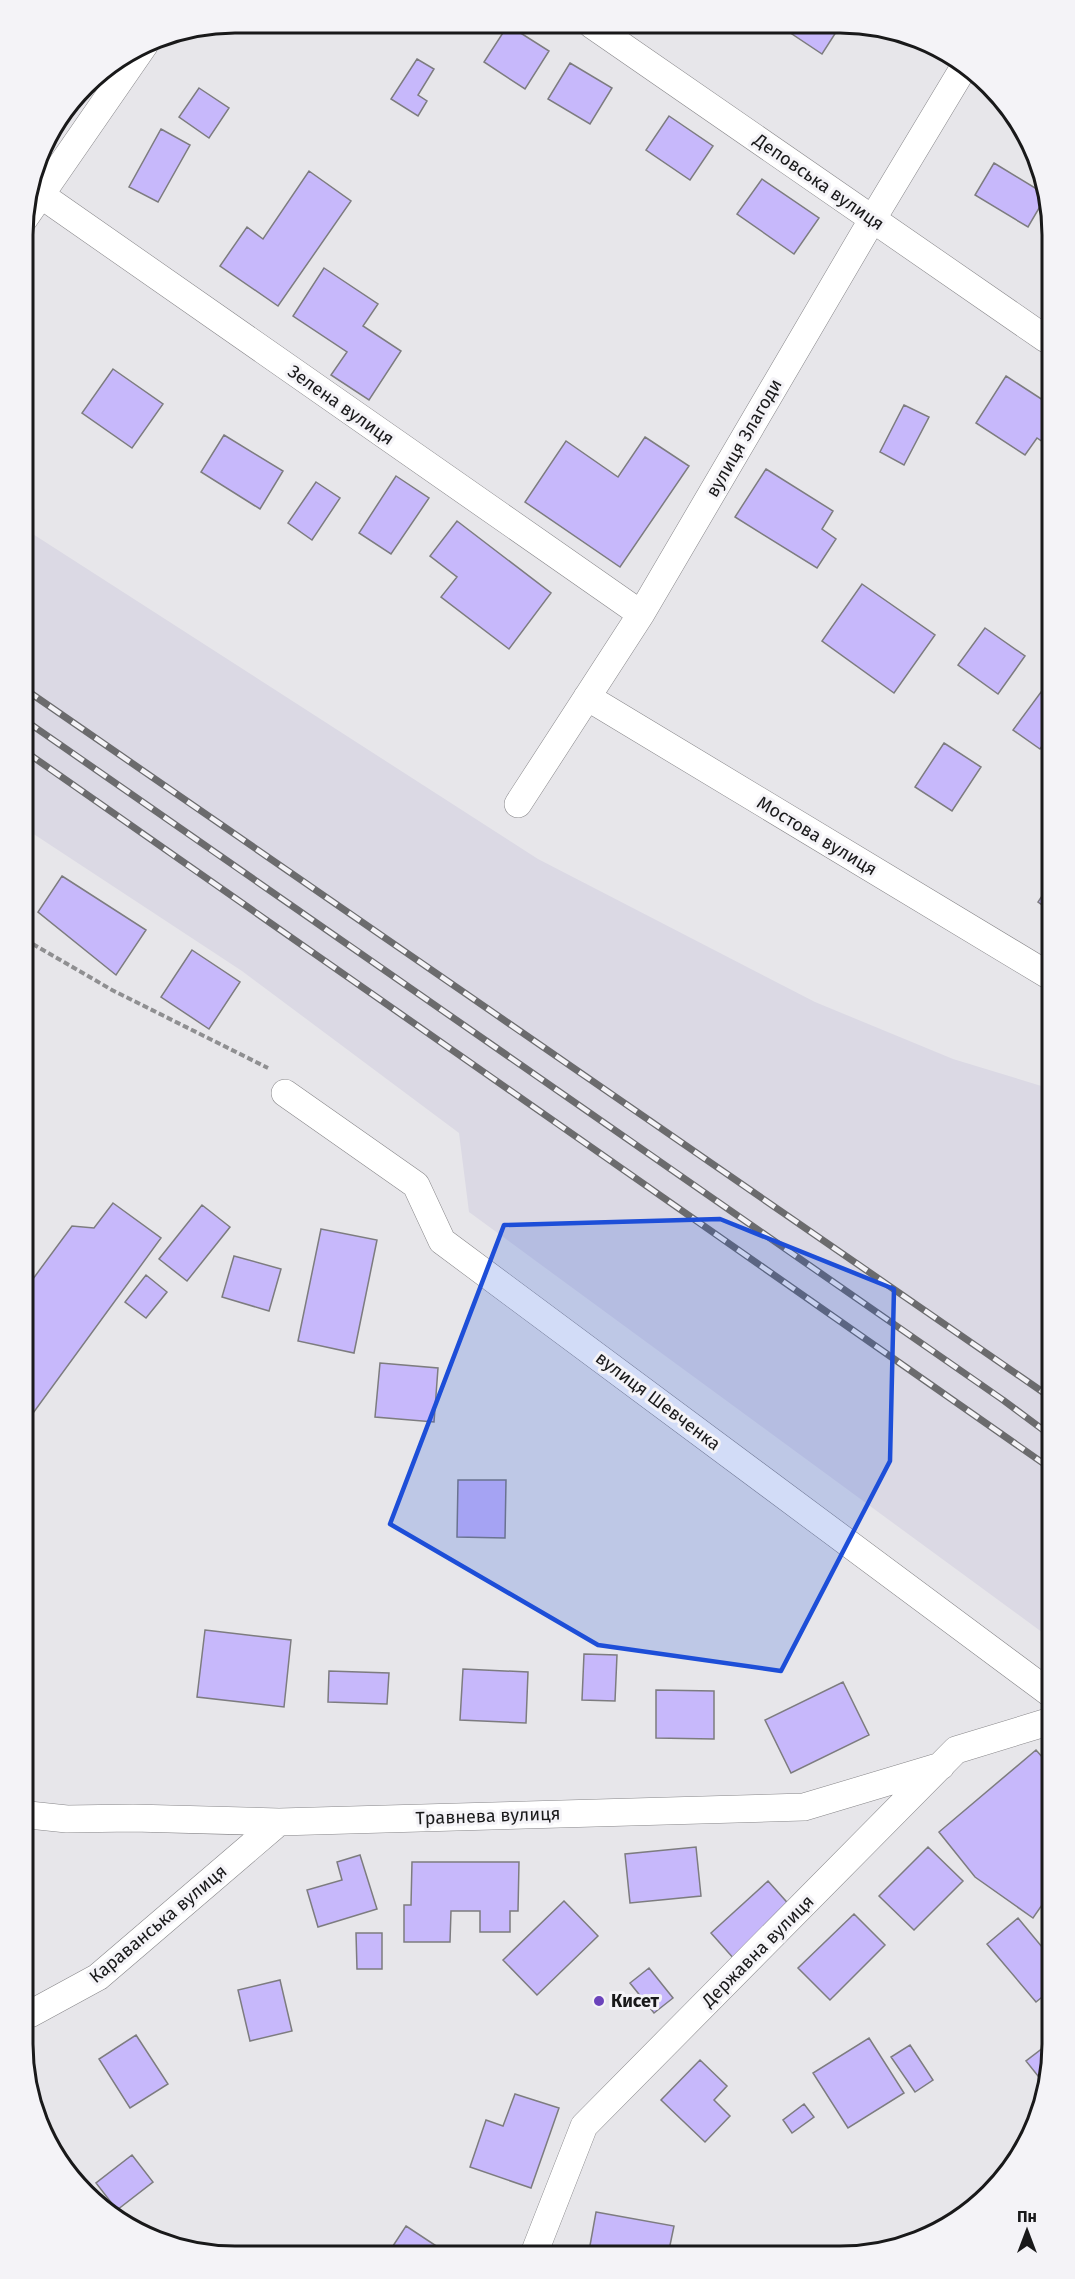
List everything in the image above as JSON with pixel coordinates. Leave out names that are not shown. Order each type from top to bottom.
[{"type":"street","name":"Деповська вулиця","points":[[603,33],[1042,336]]},
{"type":"street","points":[[36,202],[134,60]]},
{"type":"street","name":"вулиця Злагоди","points":[[518,804],[641,614],[961,73]]},
{"type":"street","name":"Зелена вулиця","points":[[41,195],[641,614]]},
{"type":"street","name":"Мостова вулиця","points":[[587,697],[1042,971]]},
{"type":"street","name":"вулиця Шевченка","points":[[285,1093],[416,1185],[442,1241],[1042,1687]]},
{"type":"street","name":"Державна вулиця","points":[[537,2246],[584,2126],[956,1750],[1042,1723]]},
{"type":"street","name":"Травнева вулиця","points":[[33,1815],[67,1819],[133,1818],[279,1822],[804,1807],[940,1766]]},
{"type":"street","name":"Караванська вулиця","points":[[33,2012],[98,1977],[279,1822]]},
{"type":"path","points":[[33,944],[112,990],[270,1069],[285,1093]]},
{"type":"highlighted area","points":[[720,1219],[894,1289],[890,1461],[781,1671],[598,1645],[390,1524],[504,1225]]},
{"type":"shaded area","points":[[33,534],[538,859],[815,1002],[953,1059],[1042,1086],[1042,1632],[469,1212],[459,1133],[242,971],[33,834]]},
{"type":"building","points":[[503,33],[521,33],[549,51],[525,89],[484,62]]},
{"type":"building","points":[[790,33],[836,33],[822,54]]},
{"type":"building","points":[[417,59],[434,69],[418,95],[427,101],[418,116],[391,99]]},
{"type":"building","points":[[570,63],[612,88],[590,124],[548,99]]},
{"type":"building","points":[[199,88],[229,108],[209,138],[179,117]]},
{"type":"building","points":[[669,116],[713,146],[690,180],[646,150]]},
{"type":"building","points":[[161,129],[190,145],[158,202],[129,187]]},
{"type":"building","points":[[994,163],[1036,189],[1040,207],[1028,227],[975,195]]},
{"type":"building","points":[[309,171],[351,201],[278,306],[220,266],[247,227],[263,239]]},
{"type":"building","points":[[762,179],[819,218],[794,254],[737,214]]},
{"type":"building","points":[[324,268],[378,304],[363,326],[401,351],[369,400],[331,375],[347,352],[293,316]]},
{"type":"building","points":[[113,369],[163,404],[132,448],[82,413]]},
{"type":"building","points":[[1006,376],[1042,399],[1042,441],[1037,438],[1025,455],[976,423]]},
{"type":"building","points":[[904,405],[929,417],[904,465],[880,452]]},
{"type":"building","points":[[224,435],[283,471],[260,509],[201,472]]},
{"type":"building","points":[[645,437],[689,466],[620,567],[525,502],[566,441],[618,477]]},
{"type":"building","points":[[766,469],[833,511],[822,529],[836,539],[817,568],[735,517]]},
{"type":"building","points":[[396,476],[429,498],[391,554],[359,533]]},
{"type":"building","points":[[316,482],[340,498],[312,540],[288,523]]},
{"type":"building","points":[[457,521],[551,593],[509,649],[441,597],[457,577],[430,556]]},
{"type":"building","points":[[862,584],[935,635],[894,693],[822,641]]},
{"type":"building","points":[[985,628],[1025,656],[998,694],[958,665]]},
{"type":"building","points":[[1041,692],[1042,746],[1040,749],[1013,730]]},
{"type":"building","points":[[944,743],[981,767],[952,811],[915,787]]},
{"type":"building","points":[[62,876],[146,930],[116,975],[38,912]]},
{"type":"building","points":[[192,950],[240,982],[209,1029],[161,997]]},
{"type":"building","points":[[113,1203],[161,1238],[33,1413],[33,1279],[72,1226],[94,1228]]},
{"type":"building","points":[[202,1205],[230,1227],[187,1281],[159,1259]]},
{"type":"building","points":[[321,1229],[377,1240],[354,1353],[298,1341]]},
{"type":"building","points":[[234,1256],[281,1269],[269,1311],[222,1297]]},
{"type":"building","points":[[146,1275],[167,1292],[146,1318],[125,1302]]},
{"type":"building","points":[[380,1363],[438,1368],[434,1422],[375,1417]]},
{"type":"building","points":[[458,1480],[506,1480],[505,1538],[457,1537]]},
{"type":"building","points":[[205,1630],[291,1640],[284,1707],[197,1697]]},
{"type":"building","points":[[584,1654],[617,1655],[615,1701],[582,1700]]},
{"type":"building","points":[[463,1669],[528,1672],[526,1723],[460,1720]]},
{"type":"building","points":[[329,1671],[389,1673],[387,1704],[328,1702]]},
{"type":"building","points":[[843,1682],[869,1735],[791,1773],[765,1720]]},
{"type":"building","points":[[656,1690],[714,1691],[714,1739],[656,1738]]},
{"type":"building","points":[[1036,1750],[1042,1757],[1042,1905],[1033,1918],[975,1877],[939,1832]]},
{"type":"building","points":[[696,1847],[701,1896],[630,1903],[625,1854]]},
{"type":"building","points":[[928,1847],[963,1881],[914,1930],[879,1896]]},
{"type":"building","points":[[360,1855],[377,1909],[318,1927],[307,1890],[342,1880],[337,1862]]},
{"type":"building","points":[[412,1862],[519,1862],[518,1911],[510,1911],[510,1932],[480,1932],[480,1911],[451,1911],[450,1942],[404,1942],[404,1905],[411,1905]]},
{"type":"building","points":[[768,1881],[793,1909],[735,1960],[711,1933]]},
{"type":"building","points":[[564,1901],[598,1936],[537,1995],[503,1960]]},
{"type":"building","points":[[854,1914],[885,1945],[830,2000],[798,1968]]},
{"type":"building","points":[[1018,1918],[1042,1947],[1042,1997],[1036,2002],[987,1944]]},
{"type":"building","points":[[356,1933],[382,1933],[382,1969],[357,1969]]},
{"type":"building","points":[[649,1968],[673,1998],[654,2013],[630,1983]]},
{"type":"building","points":[[280,1980],[292,2031],[250,2041],[238,1990]]},
{"type":"building","points":[[136,2035],[168,2084],[130,2108],[99,2059]]},
{"type":"building","points":[[869,2038],[904,2093],[848,2128],[813,2073]]},
{"type":"building","points":[[910,2045],[933,2080],[915,2092],[891,2057]]},
{"type":"building","points":[[1042,2049],[1039,2077],[1026,2061]]},
{"type":"building","points":[[700,2060],[727,2086],[714,2100],[730,2116],[705,2142],[661,2100]]},
{"type":"building","points":[[515,2094],[559,2108],[531,2188],[470,2167],[486,2120],[503,2126]]},
{"type":"building","points":[[804,2104],[814,2117],[792,2133],[783,2120]]},
{"type":"building","points":[[132,2155],[153,2182],[119,2209],[96,2183]]},
{"type":"building","points":[[596,2212],[674,2226],[670,2246],[590,2246]]},
{"type":"building","points":[[406,2226],[436,2246],[393,2246]]},
{"type":"railway","points":[[33,695],[1042,1391]]},
{"type":"railway","points":[[33,726],[1042,1429]]},
{"type":"railway","points":[[33,757],[1042,1462]]},
{"type":"place","name":"Кисет","points":[[599,2001]]}]
